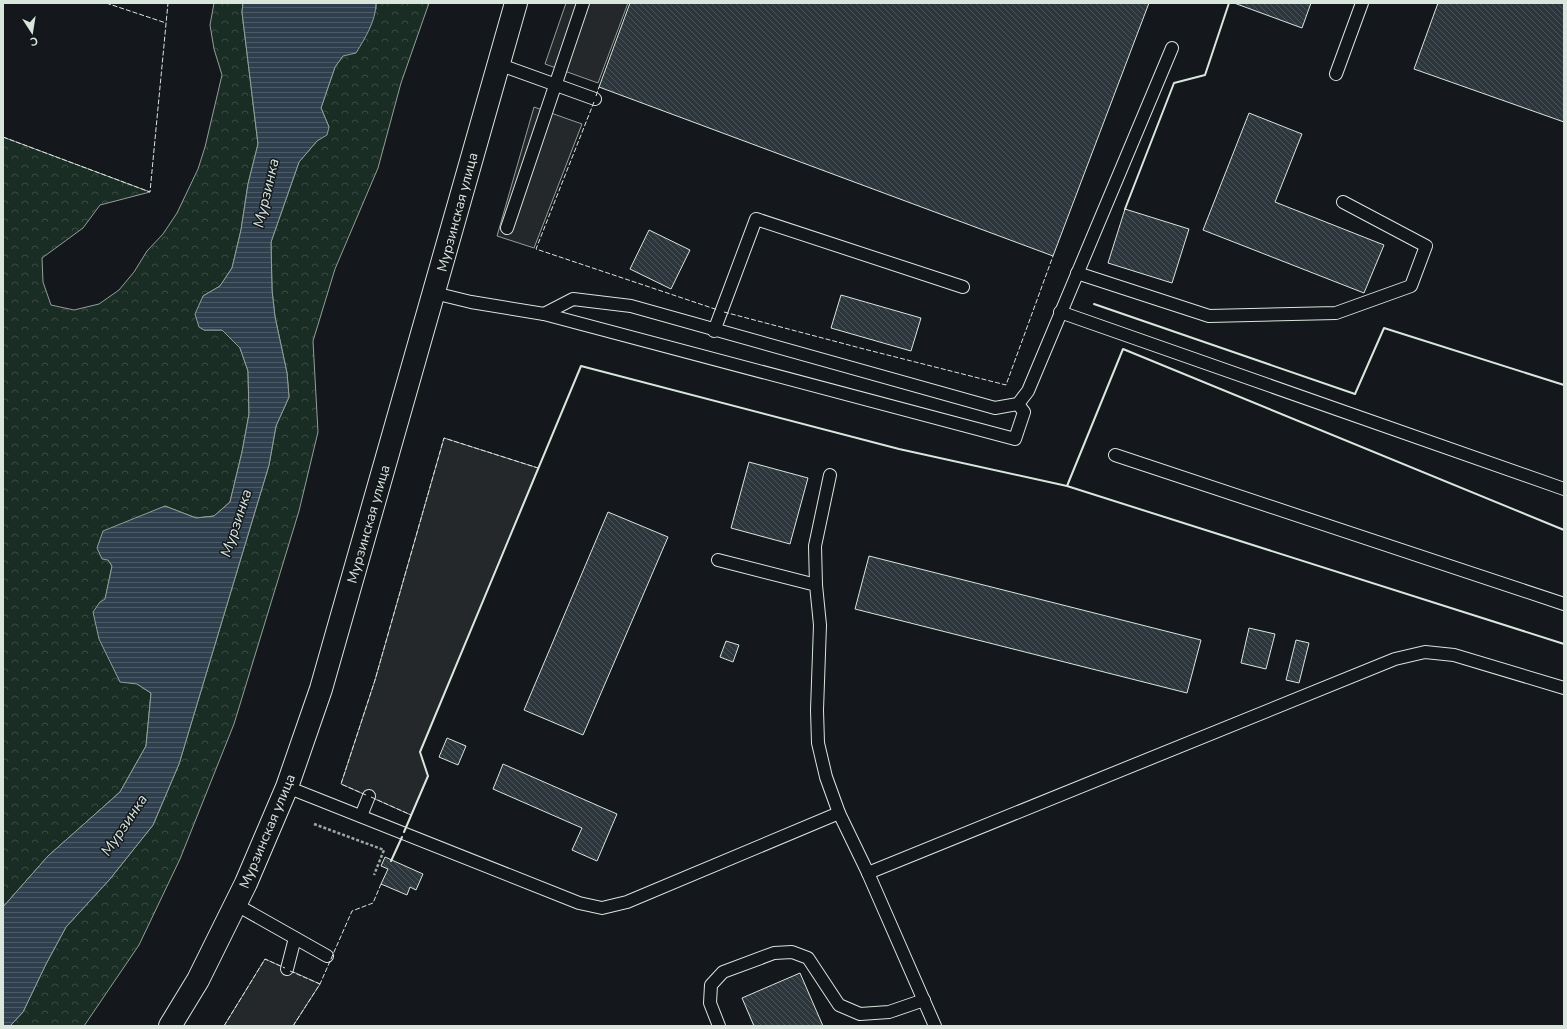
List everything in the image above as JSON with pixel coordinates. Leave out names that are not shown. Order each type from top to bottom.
[{"type":"street","name":"Мурзинская улица","points":[[170,1026],[198,980],[246,883],[287,787],[321,689],[516,3]]},
{"type":"lane","points":[[506,228],[556,84],[582,3]]},
{"type":"lane","points":[[1336,74],[1362,3]]},
{"type":"lane","points":[[544,314],[573,299],[631,306],[714,331],[995,408],[1018,404],[1028,392],[1076,273],[1172,48]]},
{"type":"lane","points":[[498,64],[595,99]]},
{"type":"lane","points":[[1076,273],[1209,316],[1336,313],[1411,286],[1426,246],[1342,202]]},
{"type":"lane","points":[[714,331],[756,218],[963,287]]},
{"type":"lane","points":[[434,293],[470,302],[544,314],[1015,439],[1024,412],[1018,404]]},
{"type":"lane","points":[[1060,312],[1564,489]]},
{"type":"lane","points":[[1115,455],[1564,604]]},
{"type":"lane","points":[[830,475],[815,546],[816,585],[820,625],[817,710],[818,742],[826,777],[839,813],[868,873],[935,1026]]},
{"type":"lane","points":[[718,560],[816,585]]},
{"type":"lane","points":[[868,873],[1395,659],[1425,652],[1454,655],[1564,688]]},
{"type":"lane","points":[[287,787],[579,903],[602,908],[627,902],[839,813]]},
{"type":"lane","points":[[361,816],[369,796]]},
{"type":"lane","points":[[235,904],[327,956]]},
{"type":"lane","points":[[287,969],[294,938]]},
{"type":"lane","points":[[719,1026],[710,1003],[711,985],[723,972],[774,953],[792,952],[808,958],[839,1005],[860,1014],[889,1012],[924,1000]]},
{"type":"path","points":[[314,824],[384,850],[374,875]]},
{"type":"green space","points":[[214,3],[243,3],[242,12],[258,144],[248,184],[241,230],[232,268],[220,286],[203,296],[204,330],[222,330],[240,348],[248,371],[249,414],[242,452],[230,502],[214,516],[196,518],[165,506],[108,560],[112,566],[105,600],[137,684],[151,693],[146,746],[120,792],[48,856],[3,907],[3,137],[150,192],[100,205],[83,228],[42,258],[43,282],[51,305],[74,310],[99,304],[119,290],[134,272],[147,251],[163,234],[177,213],[198,169],[205,147],[222,75],[214,49],[210,25]]},
{"type":"green space","points":[[376,3],[429,3],[401,83],[378,168],[335,269],[313,341],[318,432],[299,511],[234,724],[180,859],[139,945],[84,1026],[10,1026],[23,1012],[66,927],[110,879],[153,825],[179,764],[269,465],[276,426],[289,397],[287,373],[275,317],[272,290],[271,242],[299,162],[329,127],[321,108],[335,67],[376,9]]},
{"type":"shaded area","points":[[566,3],[628,3],[598,83],[545,64]]},
{"type":"shaded area","points":[[534,107],[582,124],[534,248],[497,236]]},
{"type":"shaded area","points":[[444,438],[538,468],[420,752],[428,776],[411,815],[341,784],[375,680]]},
{"type":"shaded area","points":[[265,959],[320,984],[293,1026],[224,1026]]},
{"type":"water","name":"Мурзинка","points":[[243,3],[376,3],[376,10],[372,23],[356,53],[343,56],[335,67],[321,108],[329,127],[327,135],[317,141],[299,162],[271,242],[272,290],[275,317],[287,373],[289,397],[276,426],[269,465],[179,764],[153,825],[110,879],[66,927],[23,1012],[10,1026],[3,1026],[3,907],[48,856],[120,792],[146,746],[151,693],[137,684],[120,682],[99,639],[93,612],[100,602],[105,599],[112,566],[108,560],[102,559],[97,548],[103,531],[165,506],[196,518],[214,516],[230,502],[242,452],[249,414],[248,371],[240,348],[222,330],[204,330],[199,327],[195,314],[203,296],[220,286],[232,268],[241,230],[248,184],[258,144],[242,12]]},
{"type":"building","points":[[630,3],[1149,3],[1053,256],[599,87]]},
{"type":"building","points":[[1234,3],[1311,3],[1302,28]]},
{"type":"building","points":[[1438,3],[1564,3],[1564,122],[1414,69]]},
{"type":"building","points":[[1249,113],[1302,134],[1275,202],[1384,245],[1364,293],[1203,230]]},
{"type":"building","points":[[1125,209],[1189,229],[1172,283],[1108,263]]},
{"type":"building","points":[[649,230],[690,250],[671,289],[630,269]]},
{"type":"building","points":[[841,295],[921,318],[911,351],[831,328]]},
{"type":"building","points":[[749,462],[808,478],[790,544],[731,528]]},
{"type":"building","points":[[608,512],[668,537],[583,735],[524,710]]},
{"type":"building","points":[[869,556],[1201,640],[1187,693],[855,609]]},
{"type":"building","points":[[1249,628],[1275,634],[1266,669],[1241,663]]},
{"type":"building","points":[[1296,640],[1309,643],[1299,683],[1286,680]]},
{"type":"building","points":[[726,641],[739,645],[733,662],[720,657]]},
{"type":"building","points":[[447,738],[466,746],[458,765],[439,757]]},
{"type":"building","points":[[503,764],[617,814],[597,861],[572,850],[582,828],[493,789]]},
{"type":"building","points":[[385,857],[423,874],[416,890],[410,887],[407,895],[381,884],[388,869],[381,866]]},
{"type":"building","points":[[800,973],[823,1026],[754,1026],[742,998]]},
{"type":"fence","points":[[106,3],[166,23]]},
{"type":"fence","points":[[3,137],[150,192],[168,3]]},
{"type":"fence","points":[[596,96],[599,87]]},
{"type":"fence","points":[[594,102],[536,249],[718,310]]},
{"type":"fence","points":[[724,312],[1006,385],[1053,256]]},
{"type":"fence","points":[[366,795],[341,784],[375,680],[444,438],[538,468]]},
{"type":"fence","points":[[371,797],[411,815]]},
{"type":"fence","points":[[293,1026],[320,984],[352,911],[373,903],[381,884]]},
{"type":"fence","points":[[224,1026],[265,959],[285,968]]},
{"type":"fence","points":[[290,971],[320,984]]},
{"type":"wall","points":[[1125,209],[1174,83],[1205,75],[1229,3]]},
{"type":"wall","points":[[1094,304],[1355,394],[1384,328],[1564,385]]},
{"type":"wall","points":[[1067,486],[1123,349],[1564,530]]},
{"type":"wall","points":[[404,832],[428,776],[420,752],[581,366],[899,449],[1067,486],[1564,644]]},
{"type":"wall","points":[[391,861],[402,837]]}]
